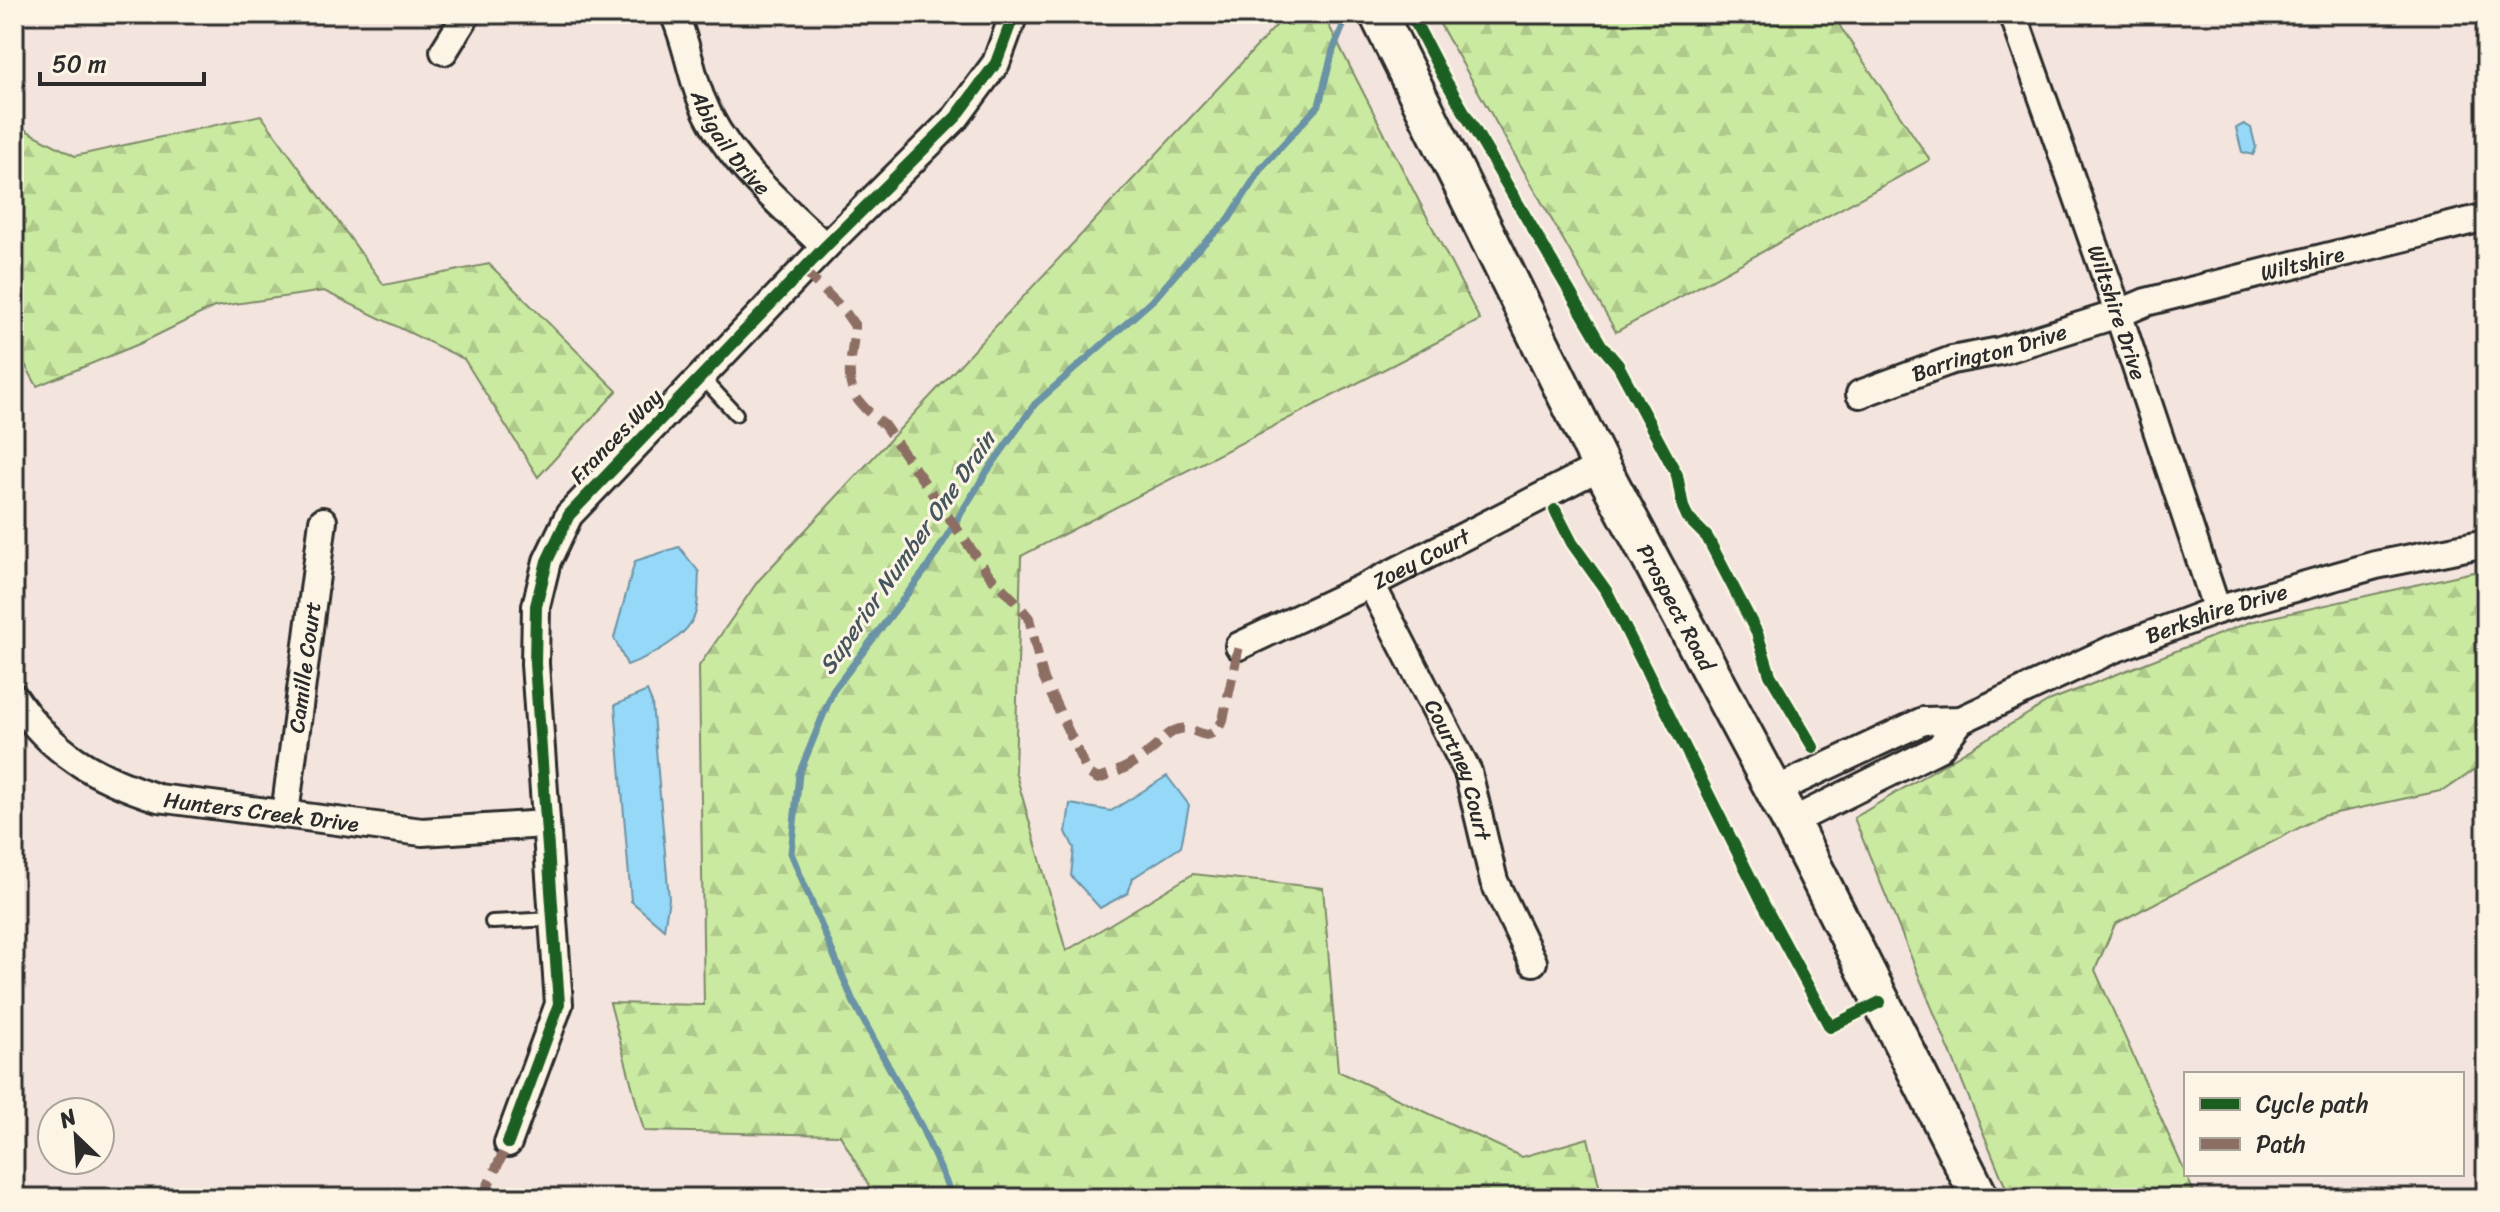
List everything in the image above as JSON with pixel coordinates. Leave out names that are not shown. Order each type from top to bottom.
[{"type":"main road","name":"Prospect Road","points":[[1378,14],[1601,466],[1783,807],[1980,1198]]},
{"type":"street","points":[[444,51],[467,14]]},
{"type":"street","name":"Abigail Drive","points":[[674,14],[700,96],[719,135],[739,162],[825,247]]},
{"type":"street","name":"Frances Way","points":[[508,1143],[559,1004],[535,664],[536,606],[547,561],[569,515],[825,247],[956,117],[996,63],[1014,14]]},
{"type":"street","name":"Wiltshire Drive","points":[[2013,14],[2217,610]]},
{"type":"street","name":"Wiltshire","points":[[2118,314],[2146,302],[2486,217]]},
{"type":"street","name":"Barrington Drive","points":[[1860,394],[1952,360],[2000,351],[2118,314]]},
{"type":"street","name":"Zoey Court","points":[[1239,646],[1371,584],[1601,466]]},
{"type":"street","name":"Camille Court","points":[[285,814],[323,521]]},
{"type":"street","name":"Berkshire Drive","points":[[1783,807],[1939,748],[1961,720],[2111,650],[2217,610],[2376,565],[2486,543]]},
{"type":"street","name":"Courtney Court","points":[[1371,584],[1468,772],[1494,881],[1533,962]]},
{"type":"street","name":"Hunters Creek Drive","points":[[14,697],[52,743],[86,768],[122,786],[158,798],[422,832],[545,824]]},
{"type":"lane","points":[[701,376],[736,414]]},
{"type":"lane","points":[[492,922],[552,919]]},
{"type":"green space","points":[[1287,14],[1323,14],[1480,320],[1021,556],[1015,771],[1066,951],[1193,874],[1323,888],[1338,1071],[1522,1157],[1588,1138],[1602,1198],[876,1198],[840,1135],[644,1131],[610,1003],[704,1005],[699,666],[758,581]]},
{"type":"green space","points":[[1434,14],[1835,14],[1841,28],[1930,160],[1616,332]]},
{"type":"green space","points":[[261,115],[384,285],[489,264],[617,391],[538,477],[464,359],[324,291],[214,307],[139,344],[37,386],[14,345],[14,124],[75,156]]},
{"type":"green space","points":[[2486,569],[2486,762],[2445,790],[2322,816],[2115,924],[2095,970],[2184,1176],[2196,1197],[2010,1198],[1854,818],[2051,700],[2250,622]]},
{"type":"water","points":[[2244,124],[2251,128],[2256,148],[2253,155],[2242,152],[2236,128]]},
{"type":"water","points":[[679,547],[699,572],[697,606],[692,620],[668,645],[627,665],[614,638],[635,561]]},
{"type":"water","points":[[647,691],[652,703],[669,899],[664,929],[631,901],[615,705]]},
{"type":"water","points":[[1167,776],[1189,805],[1181,847],[1133,878],[1128,893],[1100,908],[1071,876],[1074,848],[1066,832],[1070,804],[1111,811]]},
{"type":"waterway","name":"Superior Number One Drain","points":[[953,1198],[922,1128],[853,1001],[791,853],[799,774],[833,691],[927,568],[986,473],[1035,404],[1155,298],[1229,219],[1262,167],[1319,105],[1333,50],[1348,14]]},
{"type":"marked path","points":[[803,270],[843,309],[855,326],[850,382],[859,402],[884,425],[990,576],[1029,618],[1043,677],[1088,773],[1098,779],[1125,768],[1174,731],[1189,729],[1206,735],[1217,729],[1223,720],[1239,646]]},
{"type":"marked path","points":[[482,1198],[508,1143]]},
{"type":"cycle path","points":[[508,1143],[559,1004],[535,664],[536,606],[547,561],[569,515],[825,247],[956,117],[996,63],[1014,14]]},
{"type":"cycle path","points":[[1411,14],[1443,76],[1601,345],[1618,365],[1677,475],[1688,518],[1707,537],[1757,633],[1770,675],[1813,747]]},
{"type":"cycle path","points":[[1555,510],[1572,543],[1607,592],[1763,903],[1830,1027],[1880,1002]]}]
